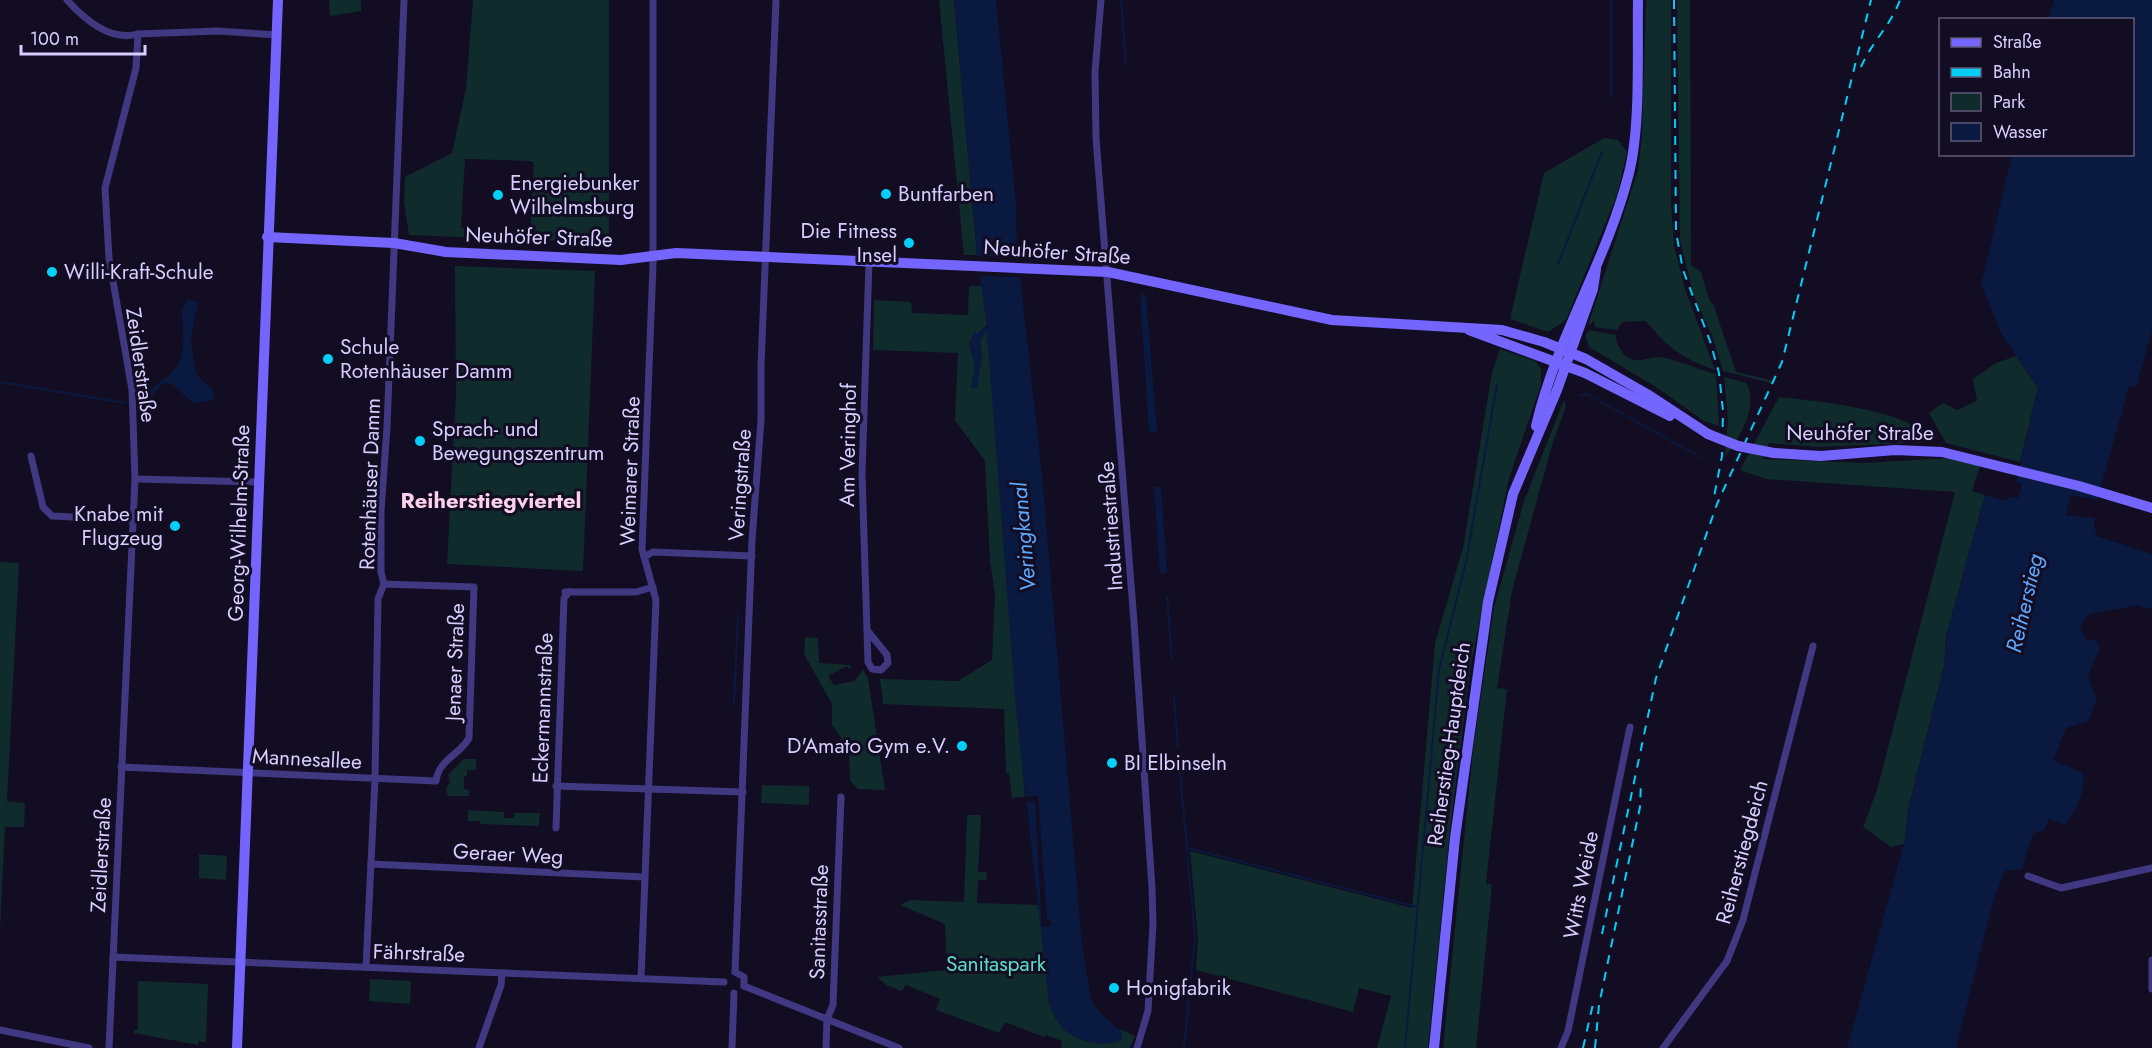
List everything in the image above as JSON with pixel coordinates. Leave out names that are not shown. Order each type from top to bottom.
[{"type":"street","points":[[67,0],[81,16],[104,31],[120,36],[217,31],[277,35]]},
{"type":"street","name":"Georg-Wilhelm-Straße","points":[[237,1048],[278,0]]},
{"type":"street","name":"Rotenhäuser Damm","points":[[366,967],[375,779],[378,599],[384,584],[381,572],[381,511],[404,0]]},
{"type":"street","name":"Weimarer Straße","points":[[640,978],[656,600],[644,557],[653,255],[653,0]]},
{"type":"street","name":"Veringstraße","points":[[735,972],[752,556],[761,420],[776,0]]},
{"type":"street","name":"Industriestraße","points":[[1101,0],[1095,68],[1096,127],[1152,898],[1148,1011],[1138,1046]]},
{"type":"street","name":"Reiherstieg-Hauptdeich","points":[[1434,1048],[1455,838],[1488,602],[1513,494],[1557,390],[1562,363],[1585,287],[1596,269],[1632,160],[1638,0]]},
{"type":"street","name":"Zeidlerstraße","points":[[109,1048],[135,479],[132,390],[109,258],[105,188],[136,68],[138,34]]},
{"type":"street","name":"Neuhöfer Straße","points":[[267,237],[394,243],[423,248],[460,246],[653,255],[676,253],[1108,272],[1332,320],[1502,330],[1566,350],[1647,394],[1708,434]]},
{"type":"street","name":"Am Veringhof","points":[[867,630],[887,655],[888,663],[881,670],[870,667],[867,630],[862,474],[869,262]]},
{"type":"street","name":"Neuhöfer Straße","points":[[1455,326],[1562,363],[1708,434],[1738,446],[1774,453],[1832,455],[1926,450],[2023,471],[2152,508]]},
{"type":"street","name":"Reiherstieg-Hauptdeich","points":[[1530,452],[1539,414],[1562,363]]},
{"type":"street","points":[[1557,390],[1572,378],[1585,373]]},
{"type":"street","points":[[31,456],[43,507],[52,516],[133,520]]},
{"type":"street","points":[[135,479],[260,483]]},
{"type":"street","points":[[644,557],[653,552],[752,556]]},
{"type":"street","name":"Jenaer Straße","points":[[384,584],[474,587],[469,738]]},
{"type":"street","name":"Eckermannstraße","points":[[556,828],[564,598],[567,592],[636,592],[652,587]]},
{"type":"street","name":"Reiherstiegdeich","points":[[1663,1048],[1727,961],[1743,920],[1813,646]]},
{"type":"street","name":"Witts Weide","points":[[1561,1048],[1568,1032],[1630,727]]},
{"type":"street","name":"Mannesallee","points":[[122,767],[436,781],[447,760],[465,745],[469,738]]},
{"type":"street","points":[[556,786],[743,792]]},
{"type":"street","name":"Sanitasstraße","points":[[826,1048],[827,1020],[833,1005],[841,797]]},
{"type":"street","name":"Geraer Weg","points":[[371,864],[644,877]]},
{"type":"street","points":[[2028,876],[2061,888],[2152,868]]},
{"type":"street","name":"Fährstraße","points":[[113,957],[724,982]]},
{"type":"street","points":[[2152,960],[2152,989]]},
{"type":"street","points":[[734,993],[727,989],[724,982],[728,975],[735,972],[744,977],[744,986]]},
{"type":"street","points":[[479,1048],[501,985],[502,973]]},
{"type":"street","points":[[744,986],[899,1048]]},
{"type":"street","points":[[734,993],[744,986]]},
{"type":"street","points":[[732,1048],[734,993]]},
{"type":"street","points":[[0,1030],[89,1048]]},
{"type":"green space","points":[[329,0],[361,0],[361,11],[330,16]]},
{"type":"green space","points":[[473,0],[609,0],[609,243],[409,235],[404,202],[405,177],[452,153],[466,88]],"holes":[[[465,159],[531,161],[534,163],[530,232],[465,230],[461,227]]]},
{"type":"green space","points":[[939,0],[954,0],[977,255],[964,255]]},
{"type":"green space","points":[[1646,0],[1671,0],[1671,202],[1674,245],[1685,289],[1715,370],[1676,351],[1646,321],[1622,322],[1617,330],[1595,327],[1594,321],[1588,326],[1638,170],[1642,136]]},
{"type":"green space","points":[[1677,0],[1690,0],[1691,265],[1701,272],[1736,372],[1771,380],[1771,383],[1723,371],[1712,336],[1693,293],[1680,240]]},
{"type":"green space","points":[[1604,138],[1618,140],[1627,152],[1617,195],[1566,320],[1548,332],[1510,319],[1544,173]]},
{"type":"green space","points":[[455,266],[595,271],[583,571],[447,564],[456,393]]},
{"type":"green space","points":[[969,286],[982,286],[987,325],[970,341],[975,368],[972,382],[981,362],[979,340],[987,331],[1025,797],[1012,798],[1009,773],[1006,773],[1004,709],[883,704],[880,679],[958,681],[992,660],[995,594],[990,561],[985,461],[955,420],[958,353],[873,350],[874,300],[911,302],[912,313],[968,315]]},
{"type":"green space","points":[[1589,330],[1616,335],[1622,352],[1632,360],[1666,358],[1716,374],[1719,426],[1704,421],[1656,387],[1589,347],[1585,336]]},
{"type":"green space","points":[[1500,349],[1535,361],[1541,369],[1541,385],[1509,478],[1471,664],[1451,821],[1428,1048],[1377,1048],[1391,996],[1359,988],[1353,1012],[1196,970],[1198,938],[1190,851],[1412,908],[1435,643],[1463,548],[1492,372]]},
{"type":"green space","points":[[2016,356],[2038,388],[2020,462],[1946,443],[1929,413],[1943,403],[1957,410],[1977,401],[1973,379],[1996,363]]},
{"type":"green space","points":[[1724,377],[1746,383],[1751,401],[1746,421],[1725,457],[1728,419]]},
{"type":"green space","points":[[1779,397],[1836,404],[1885,414],[1921,431],[1928,442],[1819,447],[1769,443],[1763,459],[1865,463],[1948,458],[1980,466],[1972,491],[1985,495],[1946,636],[1944,666],[1909,805],[1904,844],[1891,847],[1863,827],[1877,790],[1955,492],[1766,479],[1740,470]]},
{"type":"green space","points":[[1564,400],[1566,406],[1552,445],[1512,591],[1497,688],[1507,689],[1486,883],[1492,885],[1476,1048],[1443,1048],[1473,750],[1494,608],[1524,501]]},
{"type":"green space","points":[[0,562],[19,563],[7,801],[25,803],[24,827],[5,827],[0,929]]},
{"type":"green space","points":[[805,637],[818,638],[819,663],[851,665],[850,670],[847,666],[828,676],[834,685],[854,681],[863,670],[868,678],[885,790],[858,789],[850,781],[849,750],[832,724],[832,704],[804,654]]},
{"type":"green space","points":[[464,759],[476,759],[476,770],[467,770],[467,776],[464,777],[464,789],[469,790],[469,796],[448,796],[446,789],[450,782],[448,775]]},
{"type":"green space","points":[[762,785],[809,786],[809,805],[761,803]]},
{"type":"green space","points":[[468,810],[504,812],[504,818],[514,818],[514,813],[540,813],[539,826],[480,824],[480,821],[468,821]]},
{"type":"green space","name":"Sanitaspark","points":[[967,815],[981,815],[978,872],[987,872],[986,880],[978,880],[977,903],[1040,905],[1049,1003],[1122,1040],[1120,1029],[1135,1036],[1130,1048],[1061,1048],[1062,1041],[1046,1035],[1044,1037],[1005,1022],[999,1033],[936,1010],[940,999],[906,985],[902,991],[886,985],[877,977],[947,970],[945,924],[900,905],[910,900],[964,902]]},
{"type":"green space","points":[[199,854],[227,856],[226,880],[199,878]]},
{"type":"green space","points":[[370,979],[411,981],[410,1004],[369,1001]]},
{"type":"green space","points":[[138,981],[208,984],[206,1043],[199,1041],[198,1045],[134,1033],[134,1030],[138,1030]]},
{"type":"water","name":"Veringkanal","points":[[954,0],[996,0],[1016,205],[1017,249],[1042,474],[1082,945],[1091,999],[1099,1012],[1122,1032],[1122,1040],[1115,1042],[1089,1042],[1073,1036],[1058,1023],[1049,1004],[1016,710],[987,331],[980,340],[982,355],[977,388],[971,388],[975,368],[969,344],[974,332],[979,333],[987,326],[977,255]]},
{"type":"water","name":"Reiherstieg","points":[[2054,0],[2152,0],[2152,331],[2137,385],[2129,387],[2097,500],[2071,495],[2066,515],[2095,518],[2097,536],[2152,554],[2152,608],[2145,609],[2139,605],[2090,614],[2080,626],[2085,639],[2096,641],[2100,647],[2088,677],[2097,698],[2088,721],[2066,728],[2053,760],[2083,773],[2082,794],[2077,807],[2065,825],[2049,819],[2044,830],[2033,834],[2022,869],[2005,871],[1994,898],[1956,1048],[1847,1048],[1904,844],[1909,805],[1944,666],[1946,636],[1985,495],[2007,501],[2009,496],[2018,499],[2022,484],[2016,482],[2038,388],[2002,335],[1981,285],[2012,156],[2134,156],[2134,18],[2048,18]]},
{"type":"water","points":[[1140,294],[1146,295],[1157,432],[1149,432]]},
{"type":"water","points":[[189,299],[198,303],[191,337],[196,374],[212,389],[215,399],[196,404],[172,384],[167,383],[161,385],[147,405],[142,406],[151,389],[174,371],[179,363],[183,346],[182,308]]},
{"type":"water","points":[[1154,487],[1161,487],[1167,573],[1160,574]]},
{"type":"pier","points":[[975,256],[1021,258],[1023,277],[977,276]]},
{"type":"pier","points":[[1038,796],[1047,920],[1050,920],[1051,926],[1042,927],[1035,802],[1025,803],[1025,797]]},
{"type":"waterway","points":[[1121,0],[1126,65]]},
{"type":"waterway","points":[[1611,0],[1611,96]]},
{"type":"waterway","points":[[1558,264],[1602,152]]},
{"type":"waterway","points":[[0,382],[125,403]]},
{"type":"waterway","points":[[1405,1048],[1439,670],[1466,562],[1497,384]]},
{"type":"waterway","points":[[1580,395],[1587,394],[1700,457]]},
{"type":"waterway","points":[[1167,596],[1172,658]]},
{"type":"waterway","points":[[734,705],[738,613]]},
{"type":"waterway","points":[[1174,696],[1178,748]]},
{"type":"waterway","points":[[1179,762],[1195,936],[1184,1048]]},
{"type":"waterway","points":[[1188,848],[1417,907]]},
{"type":"railway","points":[[1674,0],[1676,232],[1683,270],[1710,341],[1719,373],[1723,411],[1722,456],[1713,502]]},
{"type":"railway","points":[[1602,934],[1656,678],[1717,504],[1782,362],[1871,0]]},
{"type":"railway","points":[[1861,67],[1892,18],[1900,0]]},
{"type":"railway","points":[[1595,1048],[1599,1005],[1640,807],[1641,783]]},
{"type":"railway","points":[[1583,1048],[1593,1004]]},
{"type":"place","name":"Buntfarben","points":[[886,194]]},
{"type":"place","name":"Energiebunker Wilhelmsburg","points":[[498,195]]},
{"type":"place","name":"Die Fitness Insel","points":[[909,243]]},
{"type":"place","name":"Willi-Kraft-Schule","points":[[52,272]]},
{"type":"place","name":"Schule Rotenhäuser Damm","points":[[328,359]]},
{"type":"place","name":"Sprach- und Bewegungszentrum","points":[[420,441]]},
{"type":"place","name":"Knabe mit Flugzeug","points":[[175,526]]},
{"type":"place","name":"D'Amato Gym e.V.","points":[[962,746]]},
{"type":"place","name":"BI Elbinseln","points":[[1112,763]]},
{"type":"place","name":"Honigfabrik","points":[[1114,988]]},
{"type":"district","name":"Reiherstiegviertel","points":[[491,500]]}]
